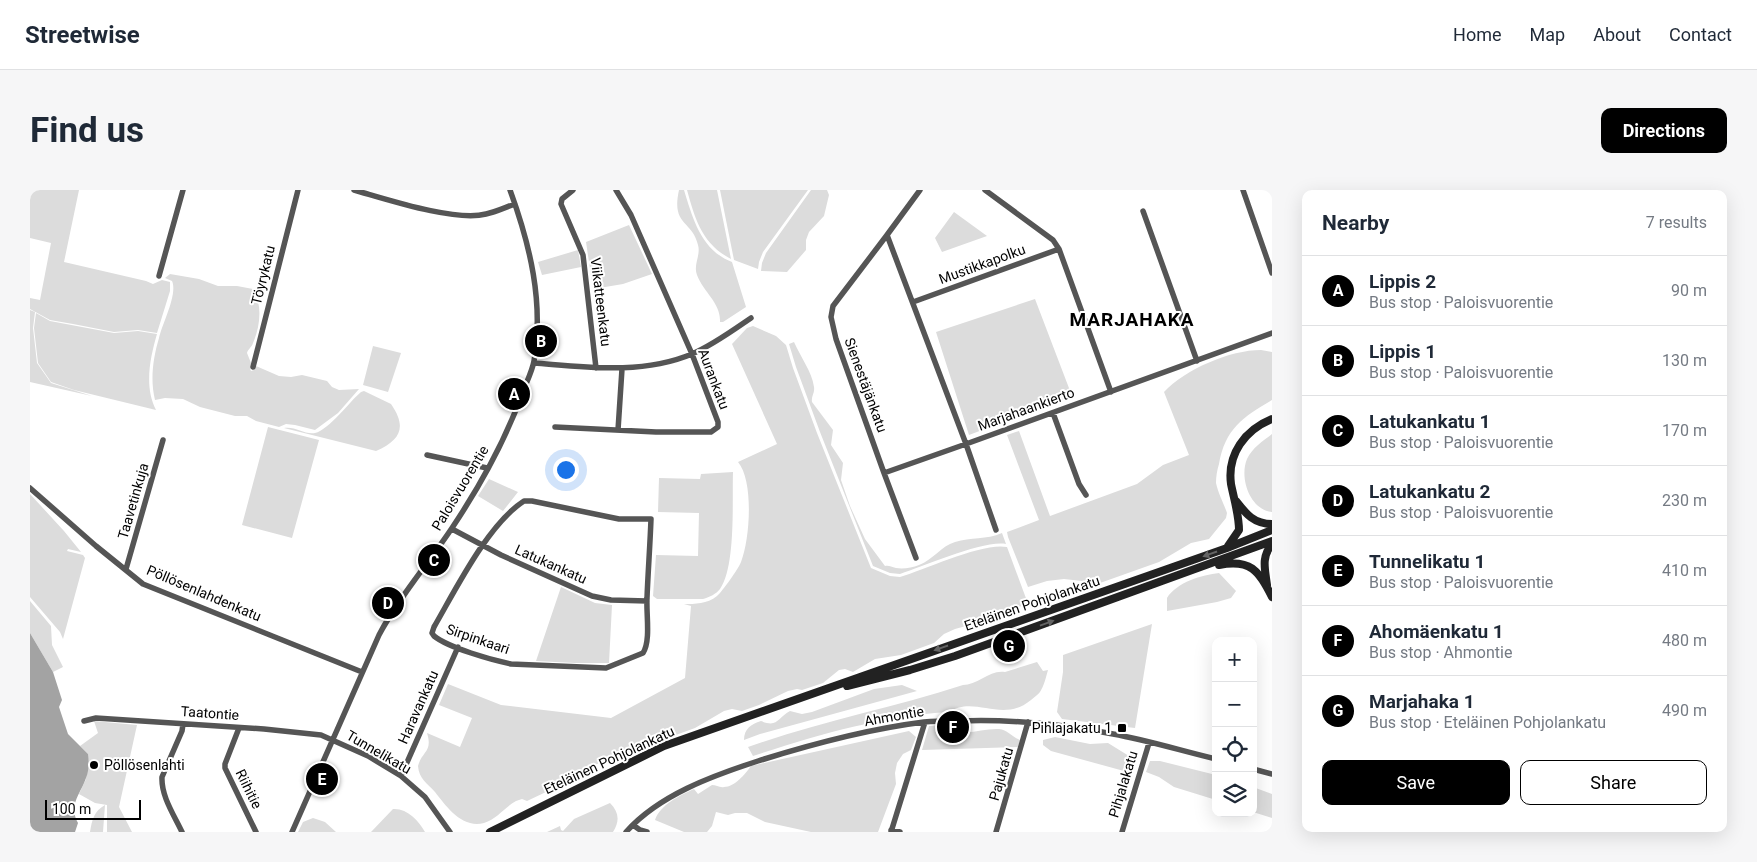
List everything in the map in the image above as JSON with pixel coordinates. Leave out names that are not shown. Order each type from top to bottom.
[{"type":"main road","points":[[1227,548],[1239,530],[1230,471],[1237,449],[1251,431],[1272,419]]},
{"type":"main road","points":[[1236,501],[1252,519],[1272,524]]},
{"type":"main road","name":"Eteläinen Pohjolankatu","points":[[490,832],[664,746],[1227,548],[1272,530]]},
{"type":"main road","points":[[1268,589],[1263,562],[1265,553],[1272,543]]},
{"type":"main road","name":"Eteläinen Pohjolankatu","points":[[799,698],[910,670],[955,656],[1196,568],[1272,543]]},
{"type":"main road","points":[[1196,568],[1234,562],[1246,564],[1256,571],[1272,597]]},
{"type":"street","points":[[159,276],[183,190]]},
{"type":"street","name":"Töyrykatu","points":[[253,367],[298,190]]},
{"type":"street","points":[[354,190],[413,206],[460,215],[486,214],[515,204]]},
{"type":"street","name":"Paloisvuorentie","points":[[292,832],[362,672],[388,618],[452,528],[487,468],[511,425],[534,363],[537,328],[535,286],[528,244],[510,190]]},
{"type":"street","name":"Viikatteenkatu","points":[[574,190],[562,199],[561,204],[583,255],[596,368]]},
{"type":"street","name":"Aurankatu","points":[[554,427],[711,432],[718,427],[718,422],[692,354],[631,215],[616,190]]},
{"type":"street","points":[[887,235],[920,190]]},
{"type":"street","points":[[985,190],[1053,240],[1059,249],[1111,392]]},
{"type":"street","points":[[1243,190],[1272,273]]},
{"type":"street","points":[[1144,211],[1197,361]]},
{"type":"street","name":"Marjahaankierto","points":[[887,235],[966,444],[1272,333]]},
{"type":"street","name":"Sienestäjänkatu","points":[[887,235],[833,306],[831,317],[836,339],[916,558]]},
{"type":"street","name":"Mustikkapolku","points":[[913,302],[1059,249]]},
{"type":"street","points":[[534,363],[622,369],[674,360],[692,354],[733,331],[751,318]]},
{"type":"street","points":[[618,430],[622,369]]},
{"type":"street","points":[[1053,413],[1079,484],[1086,494]]},
{"type":"street","name":"Taavetinkuja","points":[[126,569],[163,440]]},
{"type":"street","points":[[884,473],[966,444],[996,530]]},
{"type":"street","points":[[427,455],[487,468]]},
{"type":"street","name":"Pöllösenlahdenkatu","points":[[30,488],[143,584],[362,672]]},
{"type":"street","name":"Sirpinkaari","points":[[524,501],[619,519],[652,519],[647,601],[646,649],[643,653],[606,668],[500,662],[458,647],[434,636],[432,633],[482,545],[518,505],[524,501]]},
{"type":"street","name":"Latukankatu","points":[[452,528],[482,545],[569,587],[592,596],[611,600],[647,601]]},
{"type":"street","name":"Haravankatu","points":[[401,776],[458,647]]},
{"type":"street","name":"Taatontie","points":[[84,721],[96,718],[309,733],[333,740]]},
{"type":"street","name":"Ahmontie","points":[[626,832],[632,825],[659,805],[687,789],[743,766],[840,739],[925,722],[974,720],[1028,722],[1112,734],[1212,759]]},
{"type":"street","points":[[900,832],[891,831],[925,722]]},
{"type":"street","name":"Pajukatu","points":[[996,832],[1028,722]]},
{"type":"street","points":[[182,832],[165,796],[162,777],[183,724]]},
{"type":"street","name":"Riihitie","points":[[239,728],[225,768],[256,832]]},
{"type":"street","name":"Tunnelikatu","points":[[333,740],[368,756],[401,776],[425,797],[450,832]]},
{"type":"street","name":"Pihjalakatu","points":[[1122,832],[1149,743]]},
{"type":"street","points":[[1257,770],[1272,774]]},
{"type":"street","points":[[632,825],[647,832]]},
{"type":"shaded area","points":[[30,190],[79,190],[64,262],[153,284],[162,280],[170,282],[170,291],[157,333],[138,330],[114,332],[50,320],[30,309],[30,298],[40,300],[51,243],[30,238]]},
{"type":"shaded area","points":[[679,190],[684,190],[695,222],[706,242],[721,257],[732,262],[746,307],[723,322],[720,322],[718,309],[697,275],[696,268],[699,249],[695,237],[680,217],[677,202]]},
{"type":"shaded area","points":[[687,190],[717,190],[731,259],[721,253],[706,238],[693,211]]},
{"type":"shaded area","points":[[720,190],[808,190],[763,252],[758,269],[734,260]]},
{"type":"shaded area","points":[[811,190],[827,190],[829,195],[824,216],[809,232],[806,240],[806,250],[787,272],[761,271],[766,253]]},
{"type":"shaded area","points":[[954,212],[987,236],[942,252],[935,238]]},
{"type":"shaded area","points":[[629,225],[652,274],[623,284],[593,289],[586,242]]},
{"type":"shaded area","points":[[578,250],[581,267],[542,275],[538,262]]},
{"type":"shaded area","points":[[170,274],[199,279],[218,286],[237,286],[253,289],[258,302],[259,323],[247,353],[251,363],[251,371],[256,366],[279,376],[291,377],[302,375],[327,381],[332,387],[339,390],[359,389],[338,413],[315,430],[286,424],[279,427],[256,421],[247,416],[235,416],[200,407],[183,399],[165,398],[155,400],[152,377],[157,346],[173,293],[172,281],[165,278]]},
{"type":"shaded area","points":[[1035,299],[1072,396],[969,435],[936,332]]},
{"type":"shaded area","points":[[30,310],[35,312],[33,328],[37,363],[51,383],[92,396],[30,382]]},
{"type":"shaded area","points":[[36,313],[50,321],[114,333],[138,331],[157,334],[149,372],[150,392],[156,410],[74,390],[51,382],[38,363],[34,328]]},
{"type":"shaded area","points":[[753,326],[776,336],[786,345],[817,433],[871,568],[890,576],[900,577],[984,548],[1007,547],[1027,601],[1008,617],[984,625],[955,629],[944,634],[934,643],[901,655],[875,659],[853,672],[845,669],[839,670],[823,683],[802,690],[788,691],[742,711],[732,709],[724,711],[695,728],[628,755],[614,757],[599,763],[565,783],[527,801],[522,799],[516,801],[493,819],[484,823],[476,824],[462,820],[450,810],[424,780],[418,766],[428,748],[427,733],[460,747],[472,718],[439,705],[448,684],[501,705],[611,718],[685,678],[691,606],[684,604],[697,604],[717,596],[737,569],[744,552],[749,510],[746,482],[738,462],[777,444],[732,344],[747,328]]},
{"type":"shaded area","points":[[794,342],[813,381],[812,402],[833,430],[831,445],[843,463],[841,480],[850,506],[865,539],[885,566],[896,568],[913,567],[929,560],[950,544],[967,539],[990,537],[1002,533],[1006,544],[983,546],[954,554],[900,574],[890,573],[873,566],[796,367],[789,344]]},
{"type":"shaded area","points":[[373,346],[401,353],[388,392],[363,385]]},
{"type":"shaded area","points":[[1261,350],[1272,352],[1272,400],[1244,418],[1226,442],[1216,476],[1216,483],[1227,513],[1226,518],[1209,539],[1191,543],[1159,562],[1100,583],[1064,579],[1047,581],[1028,587],[1007,532],[1039,520],[1007,435],[1019,431],[1050,516],[1137,484],[1163,465],[1189,455],[1164,392],[1184,376],[1209,362],[1236,353]]},
{"type":"shaded area","points":[[364,391],[391,404],[399,419],[399,432],[396,437],[376,451],[284,428],[292,428],[307,433],[321,431]]},
{"type":"shaded area","points":[[268,427],[319,440],[292,538],[242,525]]},
{"type":"shaded area","points":[[1272,434],[1272,512],[1264,510],[1252,499],[1248,492],[1244,475],[1249,455]]},
{"type":"shaded area","points":[[733,472],[731,550],[729,565],[720,589],[713,595],[703,599],[657,599],[653,596],[656,555],[698,556],[699,513],[658,512],[659,478],[700,479],[701,474]]},
{"type":"shaded area","points":[[489,479],[518,492],[503,511],[478,496]]},
{"type":"shaded area","points":[[30,494],[81,552],[68,549],[67,551],[83,555],[85,558],[63,639],[60,632],[30,597]]},
{"type":"shaded area","points":[[1219,573],[1236,591],[1231,598],[1167,611],[1167,598],[1171,592],[1183,584],[1198,578]]},
{"type":"shaded area","points":[[561,587],[595,603],[612,605],[609,663],[536,661]]},
{"type":"shaded area","points":[[30,601],[51,626],[52,645],[63,667],[53,672],[30,633]]},
{"type":"shaded area","points":[[1152,624],[1135,728],[1062,719],[1057,712],[1063,672],[1063,655]]},
{"type":"shaded area","points":[[30,633],[53,672],[62,700],[59,707],[68,734],[88,754],[89,766],[87,775],[76,800],[74,811],[78,823],[75,832],[30,832]]},
{"type":"shaded area","points":[[1037,662],[1043,671],[1048,670],[1041,690],[1031,700],[1020,707],[1010,710],[969,706],[949,712],[874,722],[825,734],[753,756],[748,747],[801,730],[974,683],[994,673],[1005,672]]},
{"type":"shaded area","points":[[902,685],[917,691],[744,740],[747,730],[757,722],[774,723],[790,711],[802,714],[812,712],[874,689]]},
{"type":"shaded area","points":[[94,721],[137,725],[119,807],[132,832],[107,832],[107,805],[95,803],[79,794],[86,779],[88,754],[80,746],[98,733]]},
{"type":"shaded area","points":[[945,725],[965,732],[999,729],[1020,740],[1018,747],[922,750],[929,726]]},
{"type":"shaded area","points":[[909,731],[916,737],[911,750],[903,754],[897,763],[895,773],[896,784],[878,832],[811,832],[765,822],[747,813],[728,815],[716,812],[712,826],[707,832],[684,832],[655,820],[666,805],[677,798],[694,789],[698,794],[712,785],[722,787],[732,785],[751,766]]},
{"type":"shaded area","points":[[1055,737],[1090,744],[1108,743],[1129,756],[1134,761],[1133,765],[1124,771],[1051,751],[1043,745],[1043,740]]},
{"type":"shaded area","points":[[1150,761],[1160,761],[1212,774],[1212,799],[1174,787],[1159,777],[1146,772]]},
{"type":"shaded area","points":[[1257,788],[1272,794],[1272,818],[1257,813]]},
{"type":"shaded area","points":[[610,803],[618,817],[613,832],[547,832],[560,826],[563,831],[574,819]]},
{"type":"shaded area","points":[[105,805],[103,832],[90,832],[94,816]]},
{"type":"shaded area","points":[[393,809],[408,813],[425,832],[371,832]]},
{"type":"shaded area","points":[[313,818],[325,822],[336,832],[298,832],[303,822]]},
{"type":"place","name":"Lippis 1","points":[[541,341]]},
{"type":"place","name":"Lippis 2","points":[[514,394]]},
{"type":"place","name":"Latukankatu 1","points":[[434,560]]},
{"type":"place","name":"Latukankatu 2","points":[[388,603]]},
{"type":"place","name":"Marjahaka 1","points":[[1009,646]]},
{"type":"place","name":"Ahomäenkatu 1","points":[[953,727]]},
{"type":"place","name":"Pihlajakatu 1","points":[[1122,728]]},
{"type":"place","name":"Pöllösenlahti","points":[[94,765]]},
{"type":"place","name":"Tunnelikatu 1","points":[[322,779]]},
{"type":"district","name":"MARJAHAKA","points":[[1132,319]]}]
